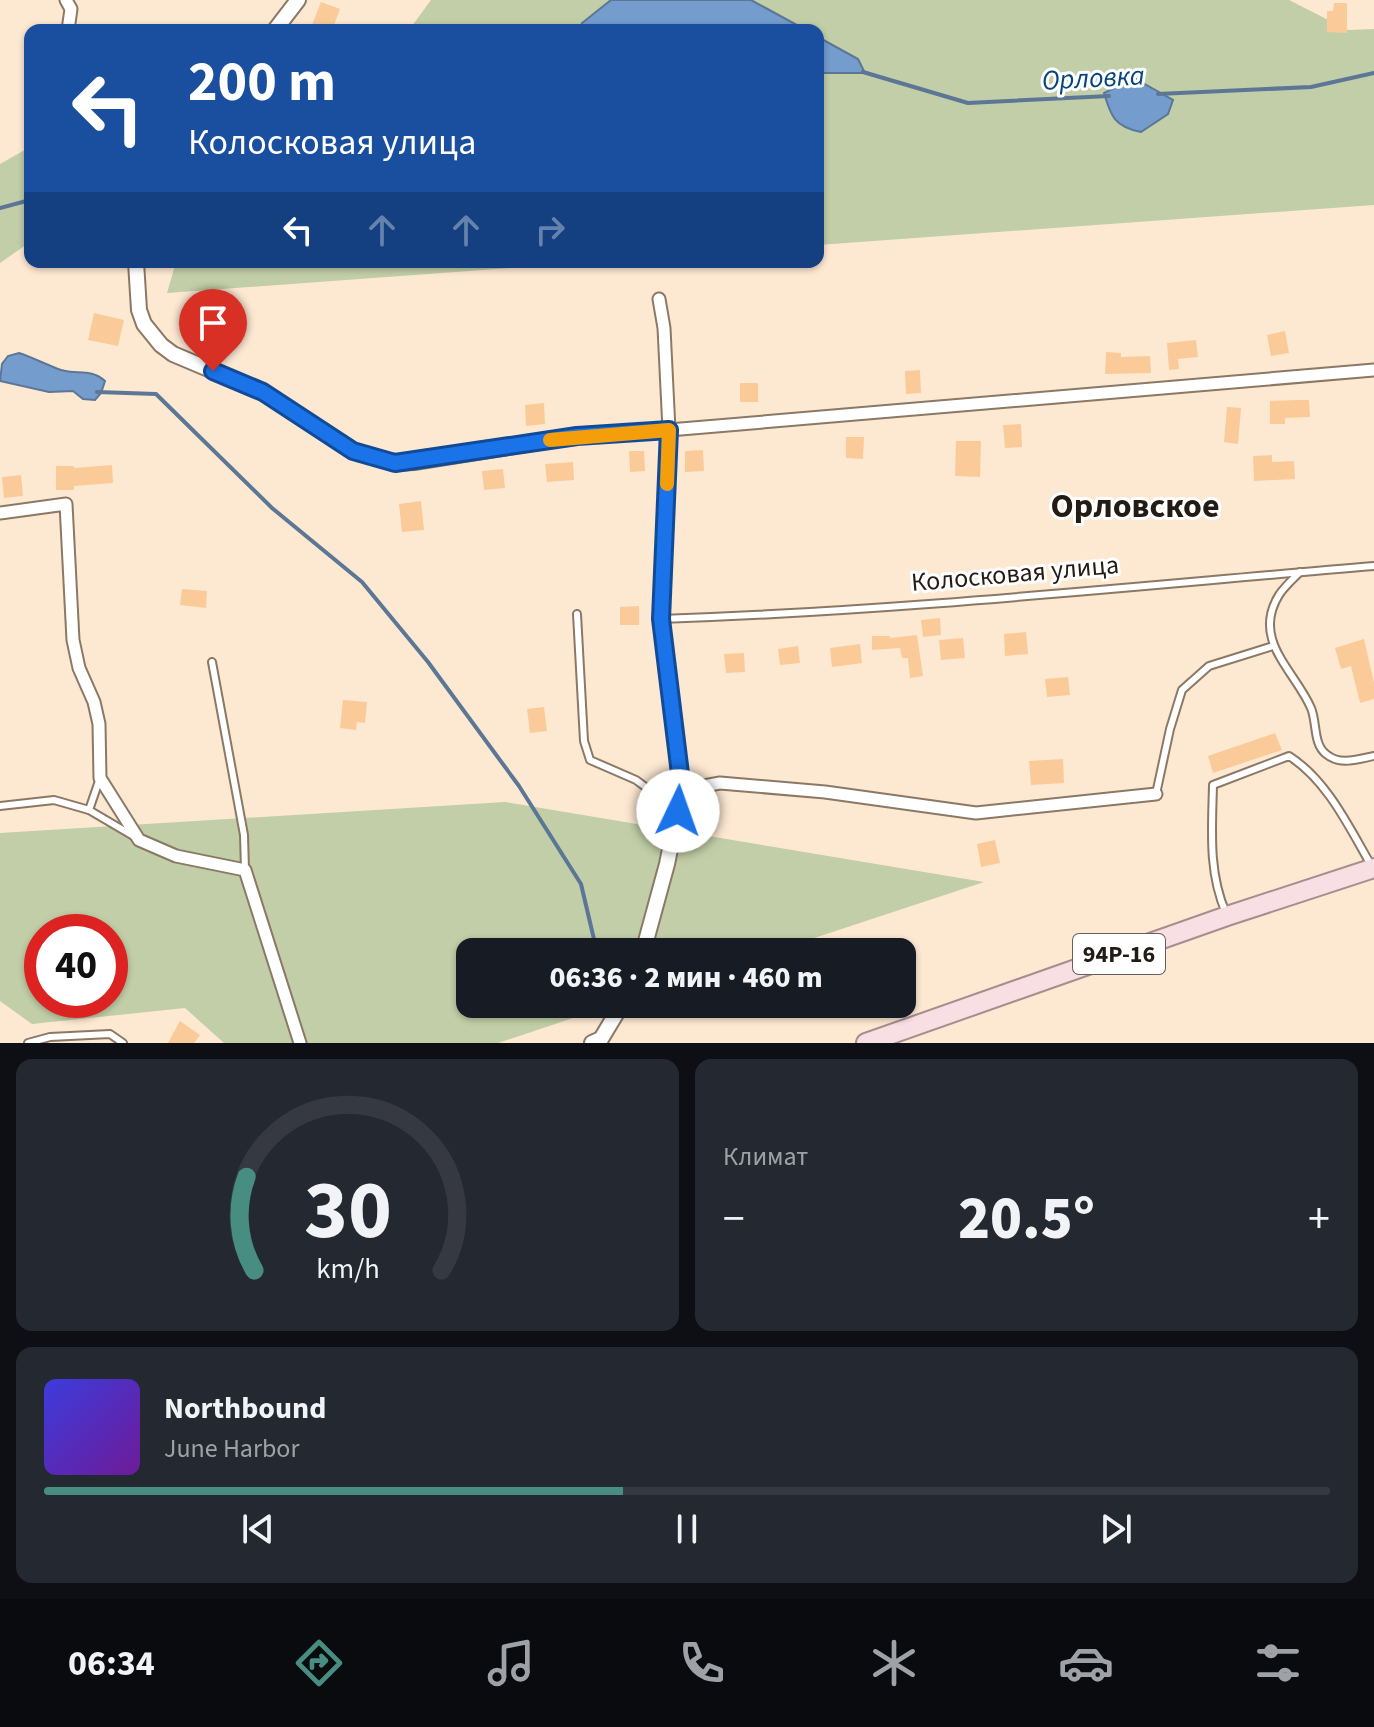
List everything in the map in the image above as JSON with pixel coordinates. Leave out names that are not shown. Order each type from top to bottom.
[{"type":"main road","name":"94Р-16","points":[[866,1043],[1373,868]]},
{"type":"street","points":[[66,0],[71,9],[69,24]]},
{"type":"street","points":[[280,24],[298,0]]},
{"type":"street","points":[[136,268],[139,310],[144,324],[161,345],[173,354],[263,392],[353,451],[395,463],[577,436],[1374,370]]},
{"type":"street","points":[[647,938],[667,864],[682,790],[661,619],[669,430],[664,328],[659,299]]},
{"type":"street","points":[[0,513],[66,504],[73,640],[79,668],[94,702],[99,724],[100,778],[139,840],[176,856],[245,870],[300,1043]]},
{"type":"street","points":[[682,790],[720,783],[825,792],[976,813],[1156,794]]},
{"type":"street","points":[[592,1043],[601,1039],[614,1018]]},
{"type":"lane","name":"Колосковая улица","points":[[661,619],[918,606],[1374,566]]},
{"type":"lane","points":[[1300,572],[1278,596],[1270,618],[1273,646],[1311,708],[1320,747],[1328,756],[1342,762],[1374,756]]},
{"type":"lane","points":[[577,614],[584,741],[590,760],[636,780],[678,811]]},
{"type":"lane","points":[[1156,794],[1182,690],[1209,666],[1273,646]]},
{"type":"lane","points":[[212,662],[244,835],[245,870]]},
{"type":"lane","points":[[1227,916],[1216,891],[1212,857],[1213,785],[1289,756],[1303,765],[1338,809],[1373,868]]},
{"type":"lane","points":[[89,810],[100,778]]},
{"type":"lane","points":[[0,806],[54,800],[89,810],[139,840]]},
{"type":"lane","points":[[28,1043],[50,1037],[110,1034],[123,1043]]},
{"type":"green space","points":[[431,0],[1289,0],[1348,30],[1374,29],[1374,205],[824,245],[824,24],[413,24]]},
{"type":"green space","points":[[24,150],[24,246],[0,263],[0,164]]},
{"type":"green space","points":[[174,268],[509,268],[167,293]]},
{"type":"green space","points":[[505,802],[984,882],[814,938],[456,938],[456,1018],[573,1018],[498,1043],[224,1043],[185,1008],[128,1014],[128,914],[24,914],[24,1018],[89,1018],[32,1024],[0,1001],[0,833]]},
{"type":"water","points":[[611,0],[751,0],[795,24],[582,24]]},
{"type":"water","points":[[824,40],[858,59],[865,73],[824,73]]},
{"type":"water","points":[[1134,78],[1173,100],[1168,114],[1141,132],[1115,120],[1104,93]]},
{"type":"water","points":[[19,353],[61,370],[100,377],[105,381],[101,393],[95,400],[83,399],[73,391],[49,392],[0,381],[2,364],[8,356]]},
{"type":"building","points":[[321,2],[340,9],[334,24],[312,24]]},
{"type":"building","points":[[1334,3],[1347,3],[1347,33],[1327,32],[1327,11],[1333,11]]},
{"type":"building","points":[[188,304],[237,313],[232,338],[183,328]]},
{"type":"building","points":[[94,313],[124,320],[118,346],[88,340]]},
{"type":"building","points":[[1285,331],[1289,353],[1271,356],[1267,335]]},
{"type":"building","points":[[1196,340],[1198,357],[1178,359],[1179,369],[1169,370],[1167,343]]},
{"type":"building","points":[[1106,352],[1121,353],[1121,357],[1150,356],[1151,373],[1105,374]]},
{"type":"building","points":[[920,370],[921,393],[906,394],[905,371]]},
{"type":"building","points":[[740,383],[758,383],[758,402],[740,402]]},
{"type":"building","points":[[1309,400],[1310,417],[1285,418],[1285,424],[1270,424],[1270,401]]},
{"type":"building","points":[[544,403],[545,424],[526,426],[525,405]]},
{"type":"building","points":[[1227,407],[1241,408],[1238,444],[1224,442]]},
{"type":"building","points":[[1021,424],[1022,447],[1005,448],[1003,425]]},
{"type":"building","points":[[846,437],[864,437],[863,459],[846,458]]},
{"type":"building","points":[[956,441],[981,441],[980,477],[955,476]]},
{"type":"building","points":[[703,450],[704,471],[685,472],[685,451]]},
{"type":"building","points":[[629,451],[644,451],[645,471],[630,472]]},
{"type":"building","points":[[1272,455],[1272,462],[1294,461],[1295,479],[1254,481],[1253,456]]},
{"type":"building","points":[[573,462],[574,480],[547,482],[545,464]]},
{"type":"building","points":[[112,465],[113,483],[56,490],[56,466]]},
{"type":"building","points":[[503,469],[505,488],[484,490],[482,471]]},
{"type":"building","points":[[21,475],[23,496],[4,498],[2,477]]},
{"type":"building","points":[[421,501],[424,530],[402,532],[399,504]]},
{"type":"building","points":[[182,589],[207,591],[206,608],[180,605]]},
{"type":"building","points":[[639,606],[639,625],[620,625],[620,607]]},
{"type":"building","points":[[940,618],[941,635],[923,637],[921,620]]},
{"type":"building","points":[[1026,632],[1028,654],[1005,656],[1004,634]]},
{"type":"building","points":[[917,635],[923,676],[910,678],[908,658],[902,658],[900,648],[872,650],[872,636]]},
{"type":"building","points":[[963,638],[965,658],[941,660],[939,640]]},
{"type":"building","points":[[1364,639],[1374,683],[1374,699],[1360,703],[1351,666],[1341,669],[1335,648]]},
{"type":"building","points":[[860,644],[862,663],[832,667],[830,648]]},
{"type":"building","points":[[798,646],[800,663],[780,665],[778,649]]},
{"type":"building","points":[[744,653],[745,672],[726,673],[724,654]]},
{"type":"building","points":[[1068,677],[1070,695],[1047,697],[1045,679]]},
{"type":"building","points":[[343,700],[367,702],[365,723],[357,722],[356,730],[340,728]]},
{"type":"building","points":[[544,707],[547,731],[530,733],[527,709]]},
{"type":"building","points":[[1275,733],[1282,750],[1213,773],[1208,756]]},
{"type":"building","points":[[1063,759],[1064,783],[1031,785],[1029,761]]},
{"type":"building","points":[[995,840],[1000,863],[981,867],[977,844]]},
{"type":"building","points":[[180,1021],[200,1035],[194,1043],[168,1043]]},
{"type":"waterway","name":"Орловка","points":[[863,72],[968,103],[1109,96]]},
{"type":"waterway","name":"Орловка","points":[[1158,94],[1311,87],[1374,73]]},
{"type":"waterway","name":"Орловка","points":[[0,208],[24,202]]},
{"type":"waterway","points":[[97,392],[156,394],[272,508],[362,582],[428,662],[519,786],[581,884],[594,938]]},
{"type":"slow traffic","points":[[550,440],[669,430],[667,484]]},
{"type":"district","name":"Орловское","points":[[1135,505]]},
{"type":"route","points":[[213,371],[263,392],[353,451],[395,463],[577,436],[669,430],[661,619],[682,790],[678,811]]}]
